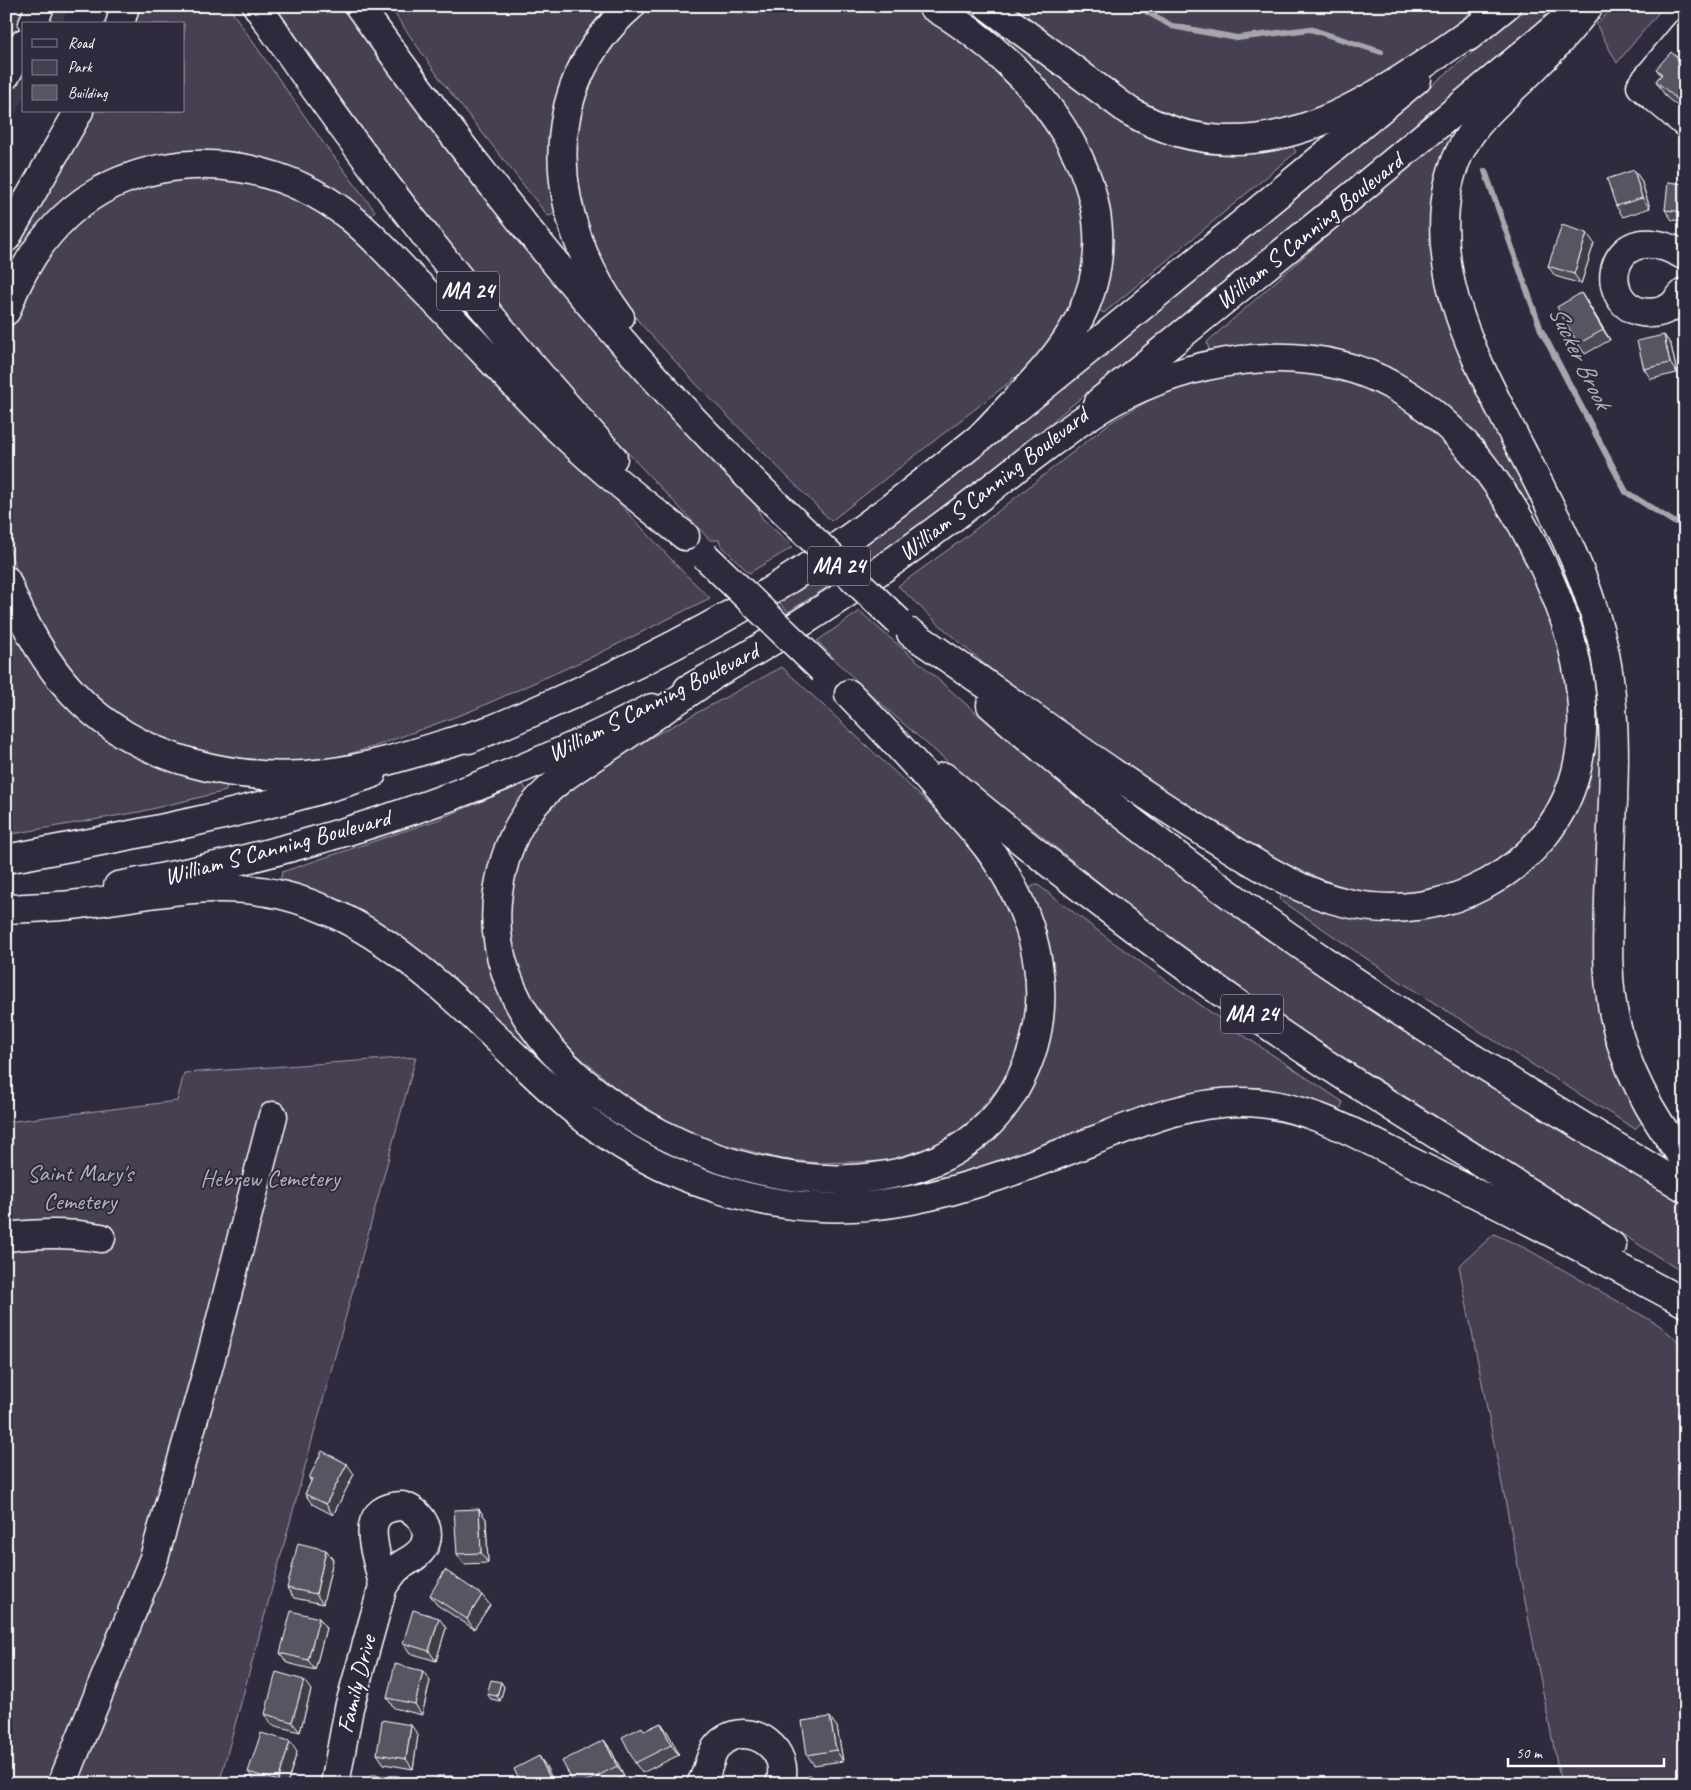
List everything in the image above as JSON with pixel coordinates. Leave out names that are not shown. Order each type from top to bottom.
[{"type":"main road","points":[[34,22],[40,6]]},
{"type":"main road","points":[[121,22],[125,6]]},
{"type":"main road","name":"MA 24","points":[[257,6],[342,129],[464,287],[582,425],[685,536],[849,694],[1020,840],[1143,936],[1206,982],[1334,1069],[1685,1293]]},
{"type":"main road","name":"MA 24","points":[[359,6],[448,128],[542,248],[642,362],[778,505],[905,628],[1024,734],[1084,783],[1144,831],[1266,920],[1328,964],[1448,1042],[1685,1188]]},
{"type":"main road","points":[[631,6],[610,26],[590,53],[571,91],[565,115],[562,163],[573,222],[592,270],[618,314],[778,505]]},
{"type":"main road","points":[[932,6],[983,40],[1022,76],[1039,96],[1067,136],[1078,157],[1092,196],[1097,217],[1097,259],[1088,298],[1080,317],[1051,360],[981,437]]},
{"type":"main road","points":[[988,6],[1113,99],[1146,121],[1180,134],[1217,139],[1276,135],[1317,124],[1350,111],[1392,87],[1495,14]]},
{"type":"main road","name":"William S Canning Boulevard","points":[[6,908],[212,867],[361,827],[469,789],[538,761],[643,712],[710,678],[784,633],[890,564],[965,509],[1027,461],[1358,192],[1581,6]]},
{"type":"main road","points":[[1589,6],[1546,56],[1493,106],[1471,130],[1457,157],[1447,192],[1444,241],[1449,276],[1463,330],[1578,566],[1598,627],[1605,655],[1612,714],[1608,952],[1611,998],[1621,1042],[1637,1083],[1658,1122],[1685,1160]]},
{"type":"main road","name":"William S Canning Boulevard","points":[[6,860],[136,835],[275,803],[386,769],[491,730],[648,658],[763,595],[859,532],[981,437],[1495,14]]},
{"type":"main road","points":[[1685,33],[1640,86],[1685,123]]},
{"type":"main road","points":[[6,75],[22,47]]},
{"type":"main road","points":[[6,238],[78,112]]},
{"type":"main road","points":[[6,311],[23,271],[44,238],[83,202],[116,183],[151,171],[186,165],[238,167],[278,177],[316,194],[366,231],[572,442],[685,536]]},
{"type":"main road","points":[[1685,256],[1656,242],[1644,242],[1624,252],[1614,273],[1619,296],[1627,305],[1637,311],[1649,313],[1661,311],[1672,306],[1685,292]]},
{"type":"main road","points":[[905,628],[1012,700],[1133,788],[1271,872],[1296,886],[1324,897],[1354,904],[1410,908],[1463,896],[1487,885],[1510,870],[1531,851],[1550,828],[1565,802],[1576,772],[1580,742],[1579,688],[1570,636],[1549,577],[1519,517],[1478,459],[1453,432],[1424,406],[1386,383],[1361,371],[1328,363],[1293,359],[1256,358],[1222,362],[1188,370],[1124,395],[1096,411],[1027,461]]},
{"type":"main road","points":[[6,580],[33,639],[74,694],[89,709],[121,732],[157,750],[198,764],[264,776],[329,773],[371,764],[491,730]]},
{"type":"main road","points":[[710,678],[560,780],[529,811],[513,837],[500,877],[496,917],[500,956],[513,993],[533,1025],[581,1078],[622,1111],[665,1136],[711,1156],[757,1170],[826,1178],[870,1177],[917,1168],[938,1159],[974,1137],[1004,1107],[1029,1063],[1040,1016],[1042,990],[1034,943],[1019,902],[1000,865],[919,767],[849,694]]},
{"type":"main road","points":[[6,908],[83,904],[202,887],[246,889],[282,895],[318,906],[350,921],[403,955],[572,1108],[611,1138],[645,1159],[684,1177],[722,1190],[758,1199],[798,1206],[832,1208],[898,1204],[945,1194],[993,1180],[1141,1122],[1189,1107],[1245,1102],[1275,1105],[1334,1123],[1472,1190],[1685,1302]]},
{"type":"main road","points":[[62,1784],[154,1558],[209,1365],[273,1116]]},
{"type":"main road","points":[[6,1237],[48,1232],[74,1233],[101,1238]]},
{"type":"main road","name":"Family Drive","points":[[335,1784],[349,1708],[383,1586]]},
{"type":"main road","points":[[701,1784],[714,1750],[723,1741],[735,1735],[748,1734],[760,1737],[771,1745],[779,1755],[782,1766],[780,1784]]},
{"type":"shaded area","points":[[6,6],[67,6],[63,22],[22,22],[22,102],[6,131]]},
{"type":"green space","points":[[137,6],[228,6],[322,141],[375,211],[369,217],[183,152],[137,161],[90,182],[53,209],[26,243],[17,239],[90,112],[185,112],[185,22],[133,22]]},
{"type":"green space","points":[[273,6],[342,6],[407,96],[555,282],[755,503],[762,518],[793,547],[749,573],[721,545],[719,540],[710,540],[584,405],[501,309],[383,160]]},
{"type":"green space","points":[[389,6],[613,6],[578,50],[569,66],[556,100],[552,118],[550,147],[552,176],[558,213],[548,216],[443,83]]},
{"type":"green space","points":[[647,6],[908,6],[938,22],[994,63],[1047,126],[1070,167],[1082,210],[1086,239],[1083,272],[1075,301],[1042,354],[1017,377],[1013,378],[831,521],[698,386],[639,322],[618,293],[599,257],[585,220],[578,193],[573,131],[589,74],[640,11],[645,10]]},
{"type":"green space","points":[[1011,6],[1479,6],[1406,63],[1375,84],[1336,104],[1311,113],[1283,119],[1254,124],[1225,125],[1197,124],[1171,118],[1141,106]]},
{"type":"green space","points":[[1530,6],[1563,6],[945,507],[871,559],[858,547]]},
{"type":"green space","points":[[1615,6],[1664,6],[1617,63],[1596,24]]},
{"type":"green space","points":[[1013,36],[1110,111],[1291,143],[1296,152],[1104,313],[1095,308],[1106,273],[1047,85],[1007,44]]},
{"type":"green space","points":[[1444,133],[1453,138],[1433,220],[1535,497],[1525,501],[1507,475],[1425,392],[1221,350],[1209,350],[1207,342]]},
{"type":"green space","points":[[191,175],[276,186],[344,225],[535,413],[683,572],[710,598],[598,654],[471,711],[373,747],[337,757],[278,762],[209,754],[167,740],[138,726],[101,702],[82,685],[60,658],[25,595],[6,539],[6,346],[22,298],[54,243],[113,195]]},
{"type":"green space","points":[[1277,367],[1363,383],[1435,429],[1491,494],[1543,589],[1562,658],[1569,696],[1566,760],[1557,789],[1547,809],[1520,843],[1499,861],[1476,875],[1443,889],[1417,894],[1392,895],[1345,888],[1306,874],[1230,834],[1229,828],[1184,804],[1140,777],[1055,719],[974,655],[898,586],[963,539],[1111,422],[1148,401],[1201,378]]},
{"type":"green space","points":[[820,573],[832,584],[788,612],[777,600]]},
{"type":"green space","points":[[6,608],[54,688],[227,783],[226,791],[139,812],[6,835]]},
{"type":"green space","points":[[860,611],[1010,742],[1101,815],[1195,885],[1290,953],[1387,1018],[1486,1082],[1685,1205],[1685,1274],[1296,1027],[1260,1002],[1256,996],[1250,994],[1139,915],[1027,824],[1022,823],[891,713],[817,641]]},
{"type":"green space","points":[[782,667],[940,814],[963,839],[990,877],[1009,914],[1020,944],[1026,973],[1028,1003],[1016,1057],[1003,1082],[964,1129],[937,1145],[886,1161],[819,1163],[781,1159],[715,1142],[684,1131],[618,1090],[573,1051],[549,1025],[524,985],[512,954],[508,890],[530,828],[565,786],[632,745],[637,745]]},
{"type":"green space","points":[[1602,735],[1597,909],[1644,1120],[1635,1129],[1401,982],[1279,899],[1285,891],[1322,906],[1515,878],[1592,736]]},
{"type":"green space","points":[[523,784],[528,793],[491,879],[486,896],[485,919],[494,972],[514,1015],[546,1057],[539,1064],[280,883],[282,872],[437,820]]},
{"type":"green space","points":[[1038,885],[1110,940],[1230,1026],[1233,1031],[1237,1031],[1343,1102],[1340,1110],[1318,1103],[1215,1090],[1165,1100],[976,1173],[930,1187],[927,1175],[960,1157],[986,1138],[1010,1114],[1031,1084],[1028,889]]},
{"type":"green space","name":"Hebrew Cemetery","points":[[416,1057],[219,1784],[6,1784],[6,1122],[177,1101],[184,1073]]},
{"type":"green space","points":[[1494,1234],[1527,1249],[1659,1325],[1685,1347],[1685,1784],[1561,1784],[1459,1266]]},
{"type":"building","points":[[1671,52],[1685,64],[1685,106],[1656,81],[1662,74],[1656,69]]},
{"type":"building","points":[[1634,170],[1642,198],[1616,206],[1607,179]]},
{"type":"building","points":[[1668,182],[1685,184],[1685,212],[1665,210]]},
{"type":"building","points":[[1562,225],[1587,233],[1574,274],[1548,266]]},
{"type":"building","points":[[1581,293],[1603,330],[1578,344],[1557,307]]},
{"type":"building","points":[[1664,335],[1670,363],[1644,369],[1637,341]]},
{"type":"building","points":[[322,1451],[347,1464],[326,1504],[305,1494],[312,1479],[309,1478]]},
{"type":"building","points":[[479,1509],[481,1553],[457,1554],[454,1510]]},
{"type":"building","points":[[298,1543],[326,1550],[316,1594],[287,1588]]},
{"type":"building","points":[[445,1570],[482,1595],[467,1619],[430,1595]]},
{"type":"building","points":[[413,1610],[439,1618],[429,1651],[403,1643]]},
{"type":"building","points":[[291,1611],[319,1618],[308,1660],[280,1653]]},
{"type":"building","points":[[395,1664],[423,1671],[415,1704],[387,1698]]},
{"type":"building","points":[[276,1672],[304,1680],[292,1722],[265,1714]]},
{"type":"building","points":[[491,1680],[501,1682],[497,1696],[487,1694]]},
{"type":"building","points":[[830,1717],[836,1750],[807,1755],[802,1721]]},
{"type":"building","points":[[382,1720],[411,1725],[406,1759],[377,1754]]},
{"type":"building","points":[[661,1723],[671,1745],[635,1763],[622,1737],[642,1727],[644,1731]]},
{"type":"building","points":[[261,1733],[290,1741],[278,1781],[248,1772]]},
{"type":"building","points":[[604,1740],[617,1766],[582,1784],[574,1784],[562,1761]]},
{"type":"building","points":[[539,1756],[553,1784],[521,1784],[514,1769]]},
{"type":"building","points":[[371,1775],[399,1776],[399,1784],[371,1784]]},
{"type":"building","points":[[809,1775],[827,1784],[805,1784]]},
{"type":"building","points":[[437,1776],[452,1776],[452,1784],[437,1784]]},
{"type":"waterway","name":"Sucker Brook","points":[[1137,6],[1172,26],[1237,38],[1310,29],[1381,52]]},
{"type":"waterway","name":"Sucker Brook","points":[[1485,171],[1541,330],[1626,492],[1674,522],[1685,522]]},
{"type":"park label","name":"Saint Mary's Cemetery","points":[[80,1187]]}]
